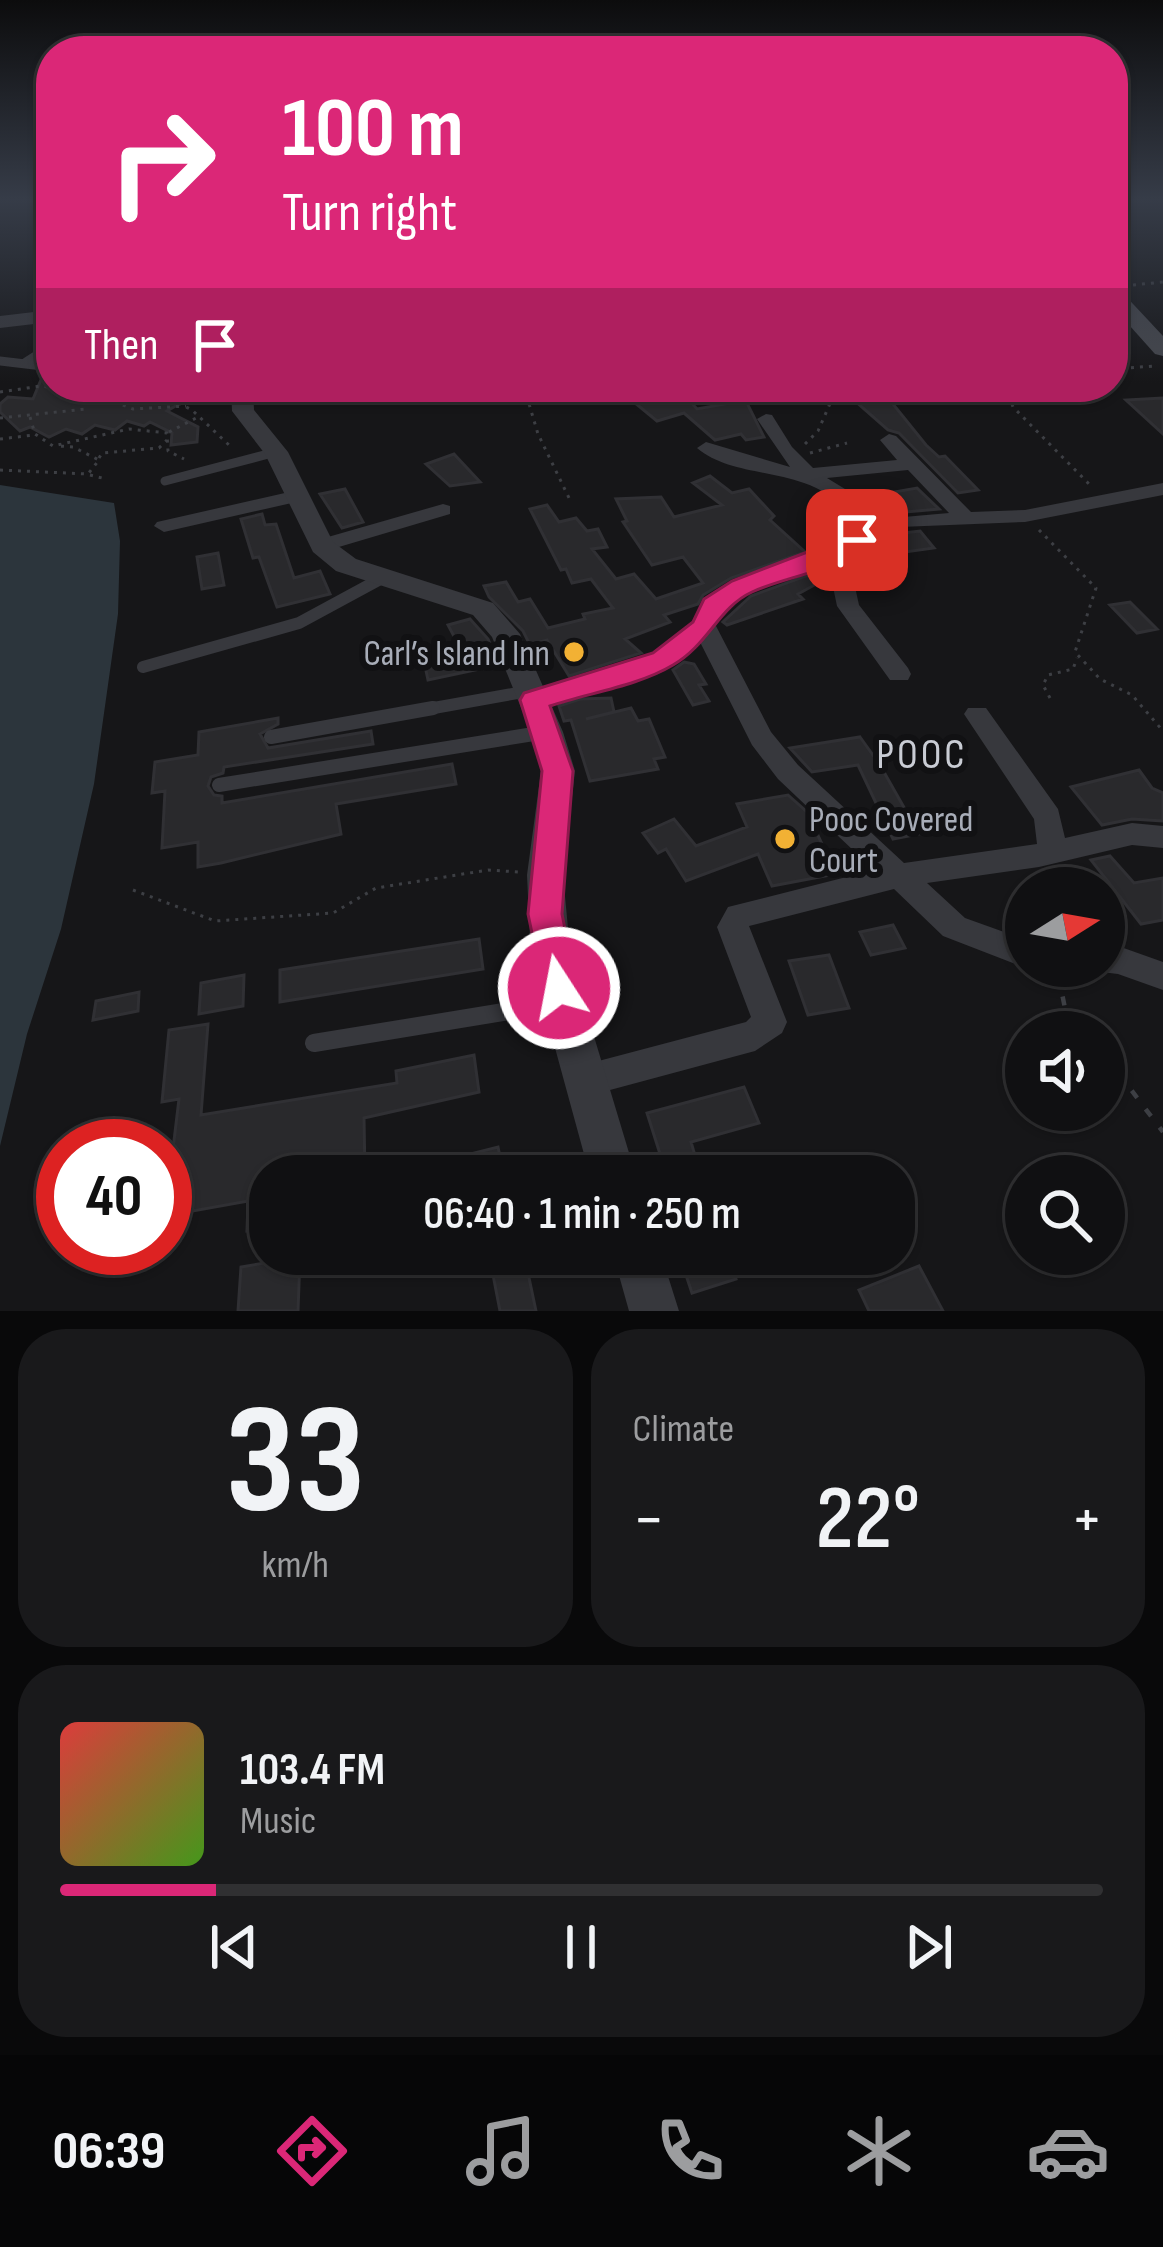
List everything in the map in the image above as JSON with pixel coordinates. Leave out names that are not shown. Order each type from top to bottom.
[{"type":"main road","points":[[1128,296],[1163,349]]},
{"type":"street","points":[[0,322],[36,318]]},
{"type":"street","points":[[243,402],[243,411],[276,452],[322,546],[346,565],[466,602],[496,619],[537,708],[558,771],[545,914],[559,988],[607,1155]]},
{"type":"street","points":[[766,419],[808,474],[856,502],[878,527]]},
{"type":"street","points":[[889,440],[965,519]]},
{"type":"street","points":[[706,448],[738,464],[808,474],[913,464]]},
{"type":"street","points":[[537,708],[662,660],[704,626],[713,604],[741,587],[837,553],[878,527],[899,521],[1025,516],[1163,489]]},
{"type":"street","points":[[164,526],[298,496]]},
{"type":"street","points":[[322,546],[443,510]]},
{"type":"street","points":[[837,553],[848,605],[898,674]]},
{"type":"street","points":[[704,626],[760,738],[788,772],[955,927],[1005,946]]},
{"type":"street","points":[[977,714],[1048,817],[1052,851]]},
{"type":"street","points":[[584,1080],[755,1035],[770,1022],[735,945],[732,927],[739,916],[902,875],[1132,834],[1163,837]]},
{"type":"street","points":[[1125,962],[1163,976]]},
{"type":"street","points":[[643,1275],[654,1311]]},
{"type":"lane","points":[[25,362],[36,355]]},
{"type":"lane","points":[[0,361],[36,364]]},
{"type":"lane","points":[[165,482],[276,452]]},
{"type":"lane","points":[[142,667],[272,633],[355,599],[384,577]]},
{"type":"lane","points":[[271,737],[537,708]]},
{"type":"lane","points":[[218,785],[537,708]]},
{"type":"lane","points":[[314,1043],[528,1008],[559,988]]},
{"type":"path","points":[[1128,288],[1163,282]]},
{"type":"path","points":[[1128,368],[1163,365]]},
{"type":"path","points":[[0,392],[36,387]]},
{"type":"path","points":[[115,402],[133,409],[186,406]]},
{"type":"path","points":[[181,402],[214,426],[242,462]]},
{"type":"path","points":[[528,402],[538,434],[571,502]]},
{"type":"path","points":[[791,456],[818,430],[831,402]]},
{"type":"path","points":[[1011,402],[1106,501]]},
{"type":"path","points":[[0,418],[86,409]]},
{"type":"path","points":[[52,446],[129,429],[167,433],[200,416]]},
{"type":"path","points":[[30,417],[35,434],[52,446],[73,447],[99,460]]},
{"type":"path","points":[[167,433],[168,451],[184,459]]},
{"type":"path","points":[[0,439],[35,434]]},
{"type":"path","points":[[88,474],[102,453],[159,448],[168,440]]},
{"type":"path","points":[[791,456],[847,442]]},
{"type":"path","points":[[0,470],[102,478]]},
{"type":"path","points":[[1025,516],[1096,587],[1075,652],[1100,679],[1132,695],[1163,731]]},
{"type":"path","points":[[1049,698],[1043,685],[1048,675],[1073,669],[1078,656]]},
{"type":"path","points":[[134,890],[215,921],[333,914],[376,888],[488,870],[545,875]]},
{"type":"path","points":[[1125,1082],[1163,1132]]},
{"type":"shaded area","points":[[0,485],[114,503],[120,541],[118,614],[94,784],[61,929],[27,1034],[0,1146]]},
{"type":"building","points":[[36,392],[36,402],[182,402],[167,411],[198,427],[197,442],[171,445],[172,433],[150,422],[144,426],[127,421],[115,430],[95,425],[82,434],[66,429],[49,437],[30,427],[20,431],[0,412],[0,404],[8,397],[33,399]]},
{"type":"building","points":[[1163,398],[1163,434],[1128,402]]},
{"type":"building","points":[[634,402],[691,402],[697,409],[746,402],[764,437],[746,440],[741,434],[715,440],[684,413],[657,421]]},
{"type":"building","points":[[856,402],[891,402],[926,445],[939,457],[945,456],[978,490],[958,493],[899,433],[888,430]]},
{"type":"building","points":[[454,454],[480,482],[450,486],[426,464]]},
{"type":"building","points":[[710,476],[732,493],[749,489],[774,516],[770,520],[805,552],[731,578],[703,595],[698,604],[664,615],[670,622],[625,639],[641,653],[569,676],[547,640],[530,645],[523,631],[489,597],[484,586],[506,582],[518,602],[530,599],[548,628],[613,608],[591,579],[572,583],[566,569],[561,570],[530,509],[547,505],[559,522],[576,518],[587,531],[598,529],[607,547],[592,549],[616,579],[634,574],[656,599],[703,583],[683,557],[652,565],[623,522],[627,521],[616,499],[661,497],[674,517],[722,505],[693,483]]},
{"type":"building","points":[[917,488],[939,509],[883,514],[866,497]]},
{"type":"building","points":[[345,489],[363,522],[342,528],[320,494]]},
{"type":"building","points":[[262,514],[265,525],[276,524],[294,578],[320,571],[330,594],[277,607],[259,557],[253,558],[241,519]]},
{"type":"building","points":[[920,531],[934,548],[890,554],[899,562],[872,571],[854,556],[886,535]]},
{"type":"building","points":[[218,553],[224,585],[202,589],[197,557]]},
{"type":"building","points":[[825,569],[827,578],[798,594],[803,599],[727,625],[723,622],[751,596]]},
{"type":"building","points":[[1130,602],[1157,629],[1137,633],[1110,605]]},
{"type":"building","points":[[470,619],[488,639],[499,665],[428,680],[425,666],[465,657],[448,625]]},
{"type":"building","points":[[684,662],[694,664],[706,684],[699,685],[709,701],[693,705],[673,670]]},
{"type":"building","points":[[611,698],[614,712],[586,719],[631,708],[638,721],[649,719],[665,757],[654,759],[658,769],[590,781],[571,720],[564,721],[559,706],[580,699]]},
{"type":"building","points":[[278,718],[278,724],[260,734],[268,748],[371,731],[373,744],[224,767],[208,786],[214,795],[222,796],[222,803],[452,764],[456,784],[336,804],[341,834],[221,863],[198,867],[198,842],[162,848],[165,791],[152,793],[155,762],[198,755],[199,732]]},
{"type":"building","points":[[860,737],[919,834],[893,839],[858,765],[812,772],[790,748]]},
{"type":"building","points":[[1139,770],[1152,788],[1163,793],[1163,821],[1132,819],[1102,825],[1071,787]]},
{"type":"building","name":"Pooc Covered Court","points":[[788,795],[807,812],[836,874],[772,886],[758,854],[686,881],[666,849],[658,853],[643,833],[674,819],[696,846],[747,827],[737,804]]},
{"type":"building","points":[[1110,856],[1120,867],[1096,867],[1091,860]]},
{"type":"building","points":[[1125,873],[1134,883],[1163,878],[1163,920],[1141,924],[1125,904]]},
{"type":"building","points":[[893,925],[905,948],[871,955],[860,932]]},
{"type":"building","points":[[479,939],[483,969],[280,1002],[280,970]]},
{"type":"building","points":[[829,955],[849,1008],[808,1015],[789,961]]},
{"type":"building","points":[[244,975],[243,1006],[199,1014],[201,983]]},
{"type":"building","points":[[139,992],[138,1011],[93,1020],[96,1001]]},
{"type":"building","points":[[208,1024],[201,1115],[397,1083],[396,1071],[474,1055],[479,1092],[364,1118],[365,1155],[249,1155],[249,1231],[247,1231],[248,1201],[192,1211],[192,1119],[177,1119],[179,1099],[162,1102],[169,1030]]},
{"type":"building","points":[[744,1087],[759,1123],[691,1142],[695,1155],[660,1155],[647,1113]]},
{"type":"building","points":[[498,1147],[500,1155],[474,1155]]},
{"type":"building","points":[[249,1266],[249,1275],[299,1275],[298,1311],[238,1311],[241,1267]]},
{"type":"building","points":[[919,1266],[943,1311],[869,1311],[859,1290],[896,1275],[915,1275]]},
{"type":"building","points":[[493,1275],[528,1275],[536,1311],[500,1311]]},
{"type":"building","points":[[686,1275],[735,1275],[736,1279],[692,1293]]},
{"type":"place","name":"Carl’s Island Inn","points":[[574,652]]},
{"type":"place","name":"Pooc Covered Court","points":[[785,839]]},
{"type":"district","name":"POOC","points":[[922,753]]},
{"type":"route","points":[[559,988],[550,960],[545,914],[558,771],[534,700],[585,688],[662,660],[704,626],[713,604],[741,587],[837,553],[857,540]]}]
